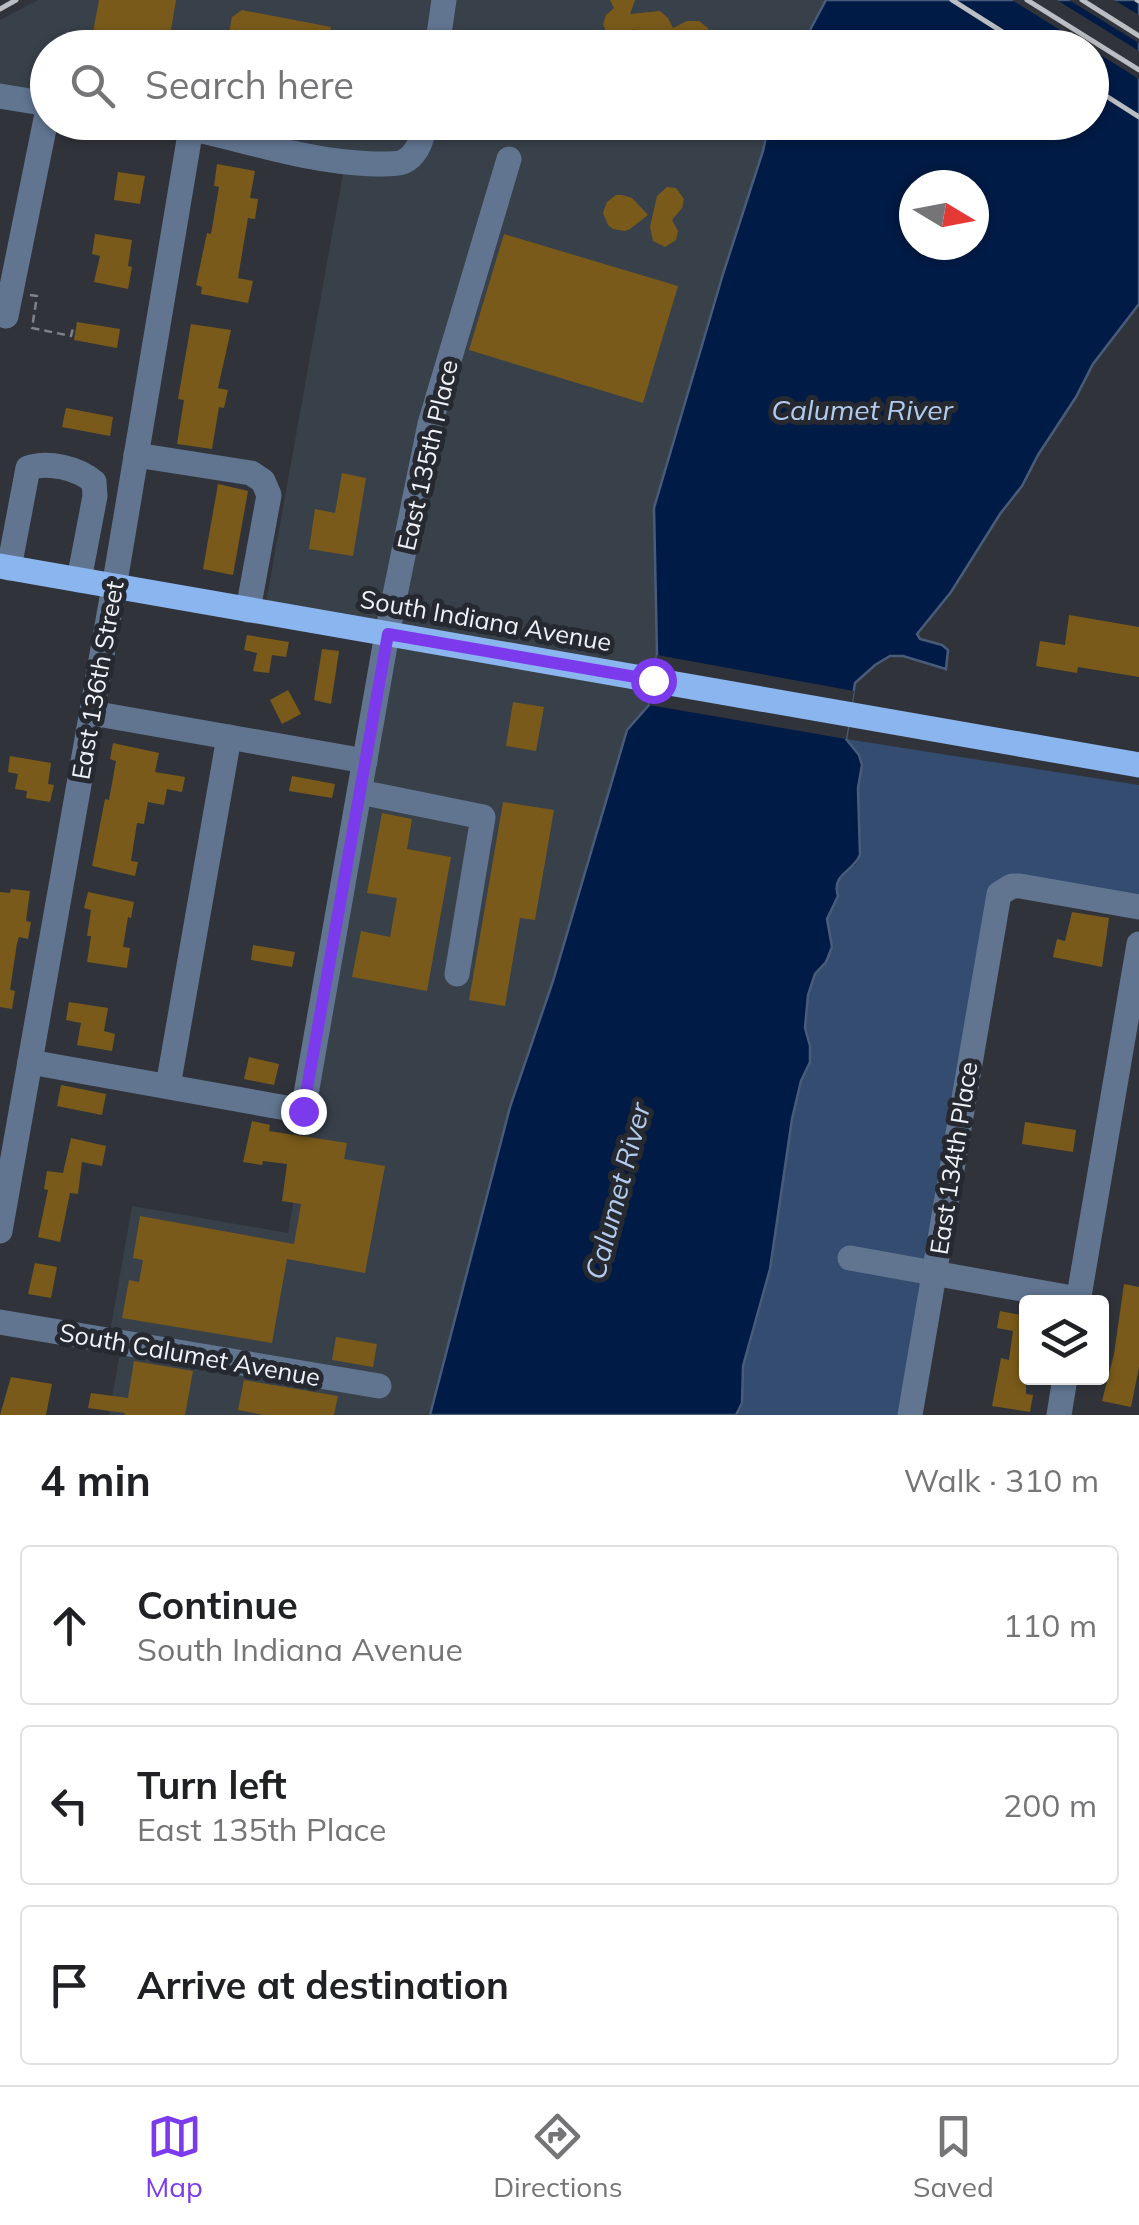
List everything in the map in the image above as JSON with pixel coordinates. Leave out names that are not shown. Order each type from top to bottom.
[{"type":"main road","name":"South Indiana Avenue","points":[[4,567],[1139,765]]},
{"type":"street","points":[[439,30],[444,0]]},
{"type":"street","points":[[0,96],[30,103]]},
{"type":"street","points":[[6,316],[41,140]]},
{"type":"street","name":"East 136th Street","points":[[0,1231],[189,140]]},
{"type":"street","points":[[242,140],[328,160],[392,164],[406,161],[421,140]]},
{"type":"street","name":"East 135th Place","points":[[168,1086],[303,1111],[388,634],[430,424],[509,160]]},
{"type":"street","points":[[136,455],[252,473],[263,481],[269,495],[248,610]]},
{"type":"street","points":[[4,567],[28,468],[40,464],[83,472],[94,482],[95,496],[79,580]]},
{"type":"street","points":[[92,712],[365,762]]},
{"type":"street","points":[[30,1062],[168,1086],[229,737]]},
{"type":"street","points":[[360,792],[483,817],[457,974]]},
{"type":"street","name":"East 134th Place","points":[[910,1415],[996,901],[1003,890],[1020,886],[1139,907]]},
{"type":"street","points":[[1079,1295],[1125,1100],[1139,944]]},
{"type":"street","points":[[850,1258],[1051,1295]]},
{"type":"street","name":"South Calumet Avenue","points":[[0,1322],[379,1386]]},
{"type":"street","points":[[1058,1415],[1064,1385]]},
{"type":"path","points":[[24,294],[37,296],[32,328],[71,336],[76,328]]},
{"type":"shaded area","points":[[38,0],[826,0],[810,30],[30,30],[30,101],[0,95],[0,20]]},
{"type":"shaded area","points":[[248,140],[765,140],[654,508],[657,655],[649,705],[627,730],[553,981],[510,1107],[430,1415],[109,1415],[121,1347],[108,1344],[132,1206],[288,1233],[393,631],[265,608],[346,157]]},
{"type":"shaded area","points":[[846,739],[1139,785],[1139,898],[1009,876],[906,1415],[736,1415],[742,1403],[742,1366],[770,1269],[792,1119],[810,1062],[805,1028],[808,995],[815,974],[826,962],[827,919],[838,878],[856,865],[860,855],[858,788],[862,765]]},
{"type":"water","name":"Calumet River","points":[[826,0],[1139,0],[1139,304],[1093,364],[1022,486],[951,592],[917,634],[920,639],[948,650],[946,669],[890,656],[855,683],[846,739],[862,765],[858,788],[860,855],[838,883],[838,896],[827,919],[832,947],[815,974],[808,995],[805,1028],[810,1062],[792,1119],[770,1269],[743,1366],[742,1403],[736,1415],[430,1415],[510,1107],[553,981],[627,730],[649,705],[657,655],[654,508],[765,140],[1109,140],[1109,30],[810,30]]},
{"type":"pier","points":[[1012,0],[1057,0],[1105,30],[1060,30]]},
{"type":"pier","points":[[1069,0],[1114,0],[1139,15],[1139,43]]},
{"type":"pier","points":[[1109,32],[1139,51],[1139,79],[1109,60]]},
{"type":"pier","points":[[657,655],[854,691],[846,739],[649,705]]},
{"type":"building","points":[[99,0],[176,0],[171,30],[93,30]]},
{"type":"building","points":[[610,0],[635,0],[630,14],[660,11],[673,28],[687,21],[699,21],[709,30],[605,30],[606,15],[614,8]]},
{"type":"building","points":[[242,10],[331,27],[229,30],[232,17]]},
{"type":"building","points":[[217,164],[255,171],[250,198],[258,199],[255,219],[248,218],[238,278],[253,281],[248,303],[201,294],[202,287],[196,285],[207,233],[211,234],[219,187],[214,186]]},
{"type":"building","points":[[118,172],[145,176],[140,204],[114,200]]},
{"type":"building","points":[[667,187],[676,188],[684,199],[672,220],[678,231],[676,240],[665,247],[653,241],[650,227],[657,196]]},
{"type":"building","points":[[616,195],[632,198],[648,215],[625,231],[613,229],[603,213],[607,202]]},
{"type":"building","points":[[95,234],[132,240],[128,289],[94,282],[100,256],[92,254]]},
{"type":"building","points":[[504,234],[678,286],[643,403],[469,350]]},
{"type":"building","points":[[77,322],[120,329],[117,348],[74,340]]},
{"type":"building","points":[[191,324],[231,330],[218,388],[228,390],[224,408],[219,407],[212,449],[177,444],[184,400],[178,399]]},
{"type":"building","points":[[66,408],[113,417],[110,436],[62,427]]},
{"type":"building","points":[[342,473],[366,478],[353,556],[309,549],[315,509],[335,513]]},
{"type":"building","points":[[218,484],[248,491],[233,575],[203,569]]},
{"type":"building","points":[[1069,615],[1139,627],[1139,677],[1078,667],[1077,673],[1036,666],[1040,641],[1065,645]]},
{"type":"building","points":[[247,635],[289,642],[286,657],[272,655],[269,673],[253,671],[257,653],[244,650]]},
{"type":"building","points":[[322,649],[339,651],[331,704],[314,700]]},
{"type":"building","points":[[288,690],[301,714],[282,724],[270,700]]},
{"type":"building","points":[[513,702],[544,707],[536,751],[506,746]]},
{"type":"building","points":[[113,743],[159,753],[155,772],[185,777],[182,792],[167,789],[164,805],[148,802],[144,824],[137,823],[131,861],[138,862],[135,876],[92,866],[116,761],[110,759]]},
{"type":"building","points":[[10,756],[51,763],[48,784],[54,785],[50,802],[26,798],[27,791],[15,789],[18,774],[8,772]]},
{"type":"building","points":[[292,776],[335,784],[332,798],[289,791]]},
{"type":"building","points":[[503,802],[554,810],[535,920],[520,918],[505,1006],[469,1000]]},
{"type":"building","points":[[382,813],[412,819],[407,849],[451,857],[427,991],[352,977],[361,931],[390,937],[397,898],[367,893]]},
{"type":"building","points":[[11,889],[30,891],[26,921],[31,922],[28,939],[19,937],[17,943],[10,990],[15,991],[12,1009],[0,1007],[0,892],[10,893]]},
{"type":"building","points":[[88,892],[134,902],[123,947],[130,948],[127,968],[87,962],[91,910],[84,908]]},
{"type":"building","points":[[1072,912],[1109,918],[1102,967],[1053,957],[1057,939],[1065,941]]},
{"type":"building","points":[[253,945],[295,952],[292,967],[251,960]]},
{"type":"building","points":[[69,1002],[108,1008],[104,1031],[115,1034],[112,1051],[77,1045],[81,1023],[66,1020]]},
{"type":"building","points":[[249,1057],[279,1064],[274,1085],[244,1079]]},
{"type":"building","points":[[61,1085],[106,1094],[102,1115],[57,1106]]},
{"type":"building","points":[[252,1121],[270,1125],[269,1131],[347,1143],[344,1159],[385,1166],[365,1273],[287,1259],[272,1343],[122,1318],[129,1280],[139,1282],[143,1260],[133,1258],[140,1216],[294,1244],[301,1204],[282,1201],[287,1164],[243,1162]]},
{"type":"building","points":[[1025,1122],[1076,1130],[1073,1152],[1022,1144]]},
{"type":"building","points":[[71,1138],[106,1146],[102,1166],[82,1162],[78,1194],[70,1193],[60,1242],[38,1237],[48,1190],[44,1189],[47,1171],[63,1173]]},
{"type":"building","points":[[35,1263],[57,1267],[51,1298],[28,1294]]},
{"type":"building","points":[[1124,1284],[1139,1287],[1139,1367],[1131,1407],[1102,1401],[1114,1354]]},
{"type":"building","points":[[1000,1311],[1019,1315],[1019,1385],[1026,1385],[1026,1394],[1033,1395],[1030,1412],[992,1406],[1001,1358],[1009,1360],[1013,1331],[997,1328]]},
{"type":"building","points":[[336,1337],[377,1344],[373,1367],[332,1360]]},
{"type":"building","points":[[134,1361],[193,1371],[185,1415],[124,1415],[88,1408],[91,1393],[128,1398]]},
{"type":"building","points":[[11,1377],[52,1384],[46,1415],[0,1415]]},
{"type":"building","points":[[244,1380],[338,1396],[334,1415],[263,1415],[238,1410]]},
{"type":"railway","points":[[0,9],[16,0]]},
{"type":"railway","points":[[952,0],[1000,30]]},
{"type":"railway","points":[[1027,0],[1075,30]]},
{"type":"railway","points":[[1082,0],[1139,36]]},
{"type":"railway","points":[[1109,51],[1139,70]]},
{"type":"railway","points":[[1109,98],[1139,117]]},
{"type":"route","points":[[303,1111],[388,634],[653,680]]}]
